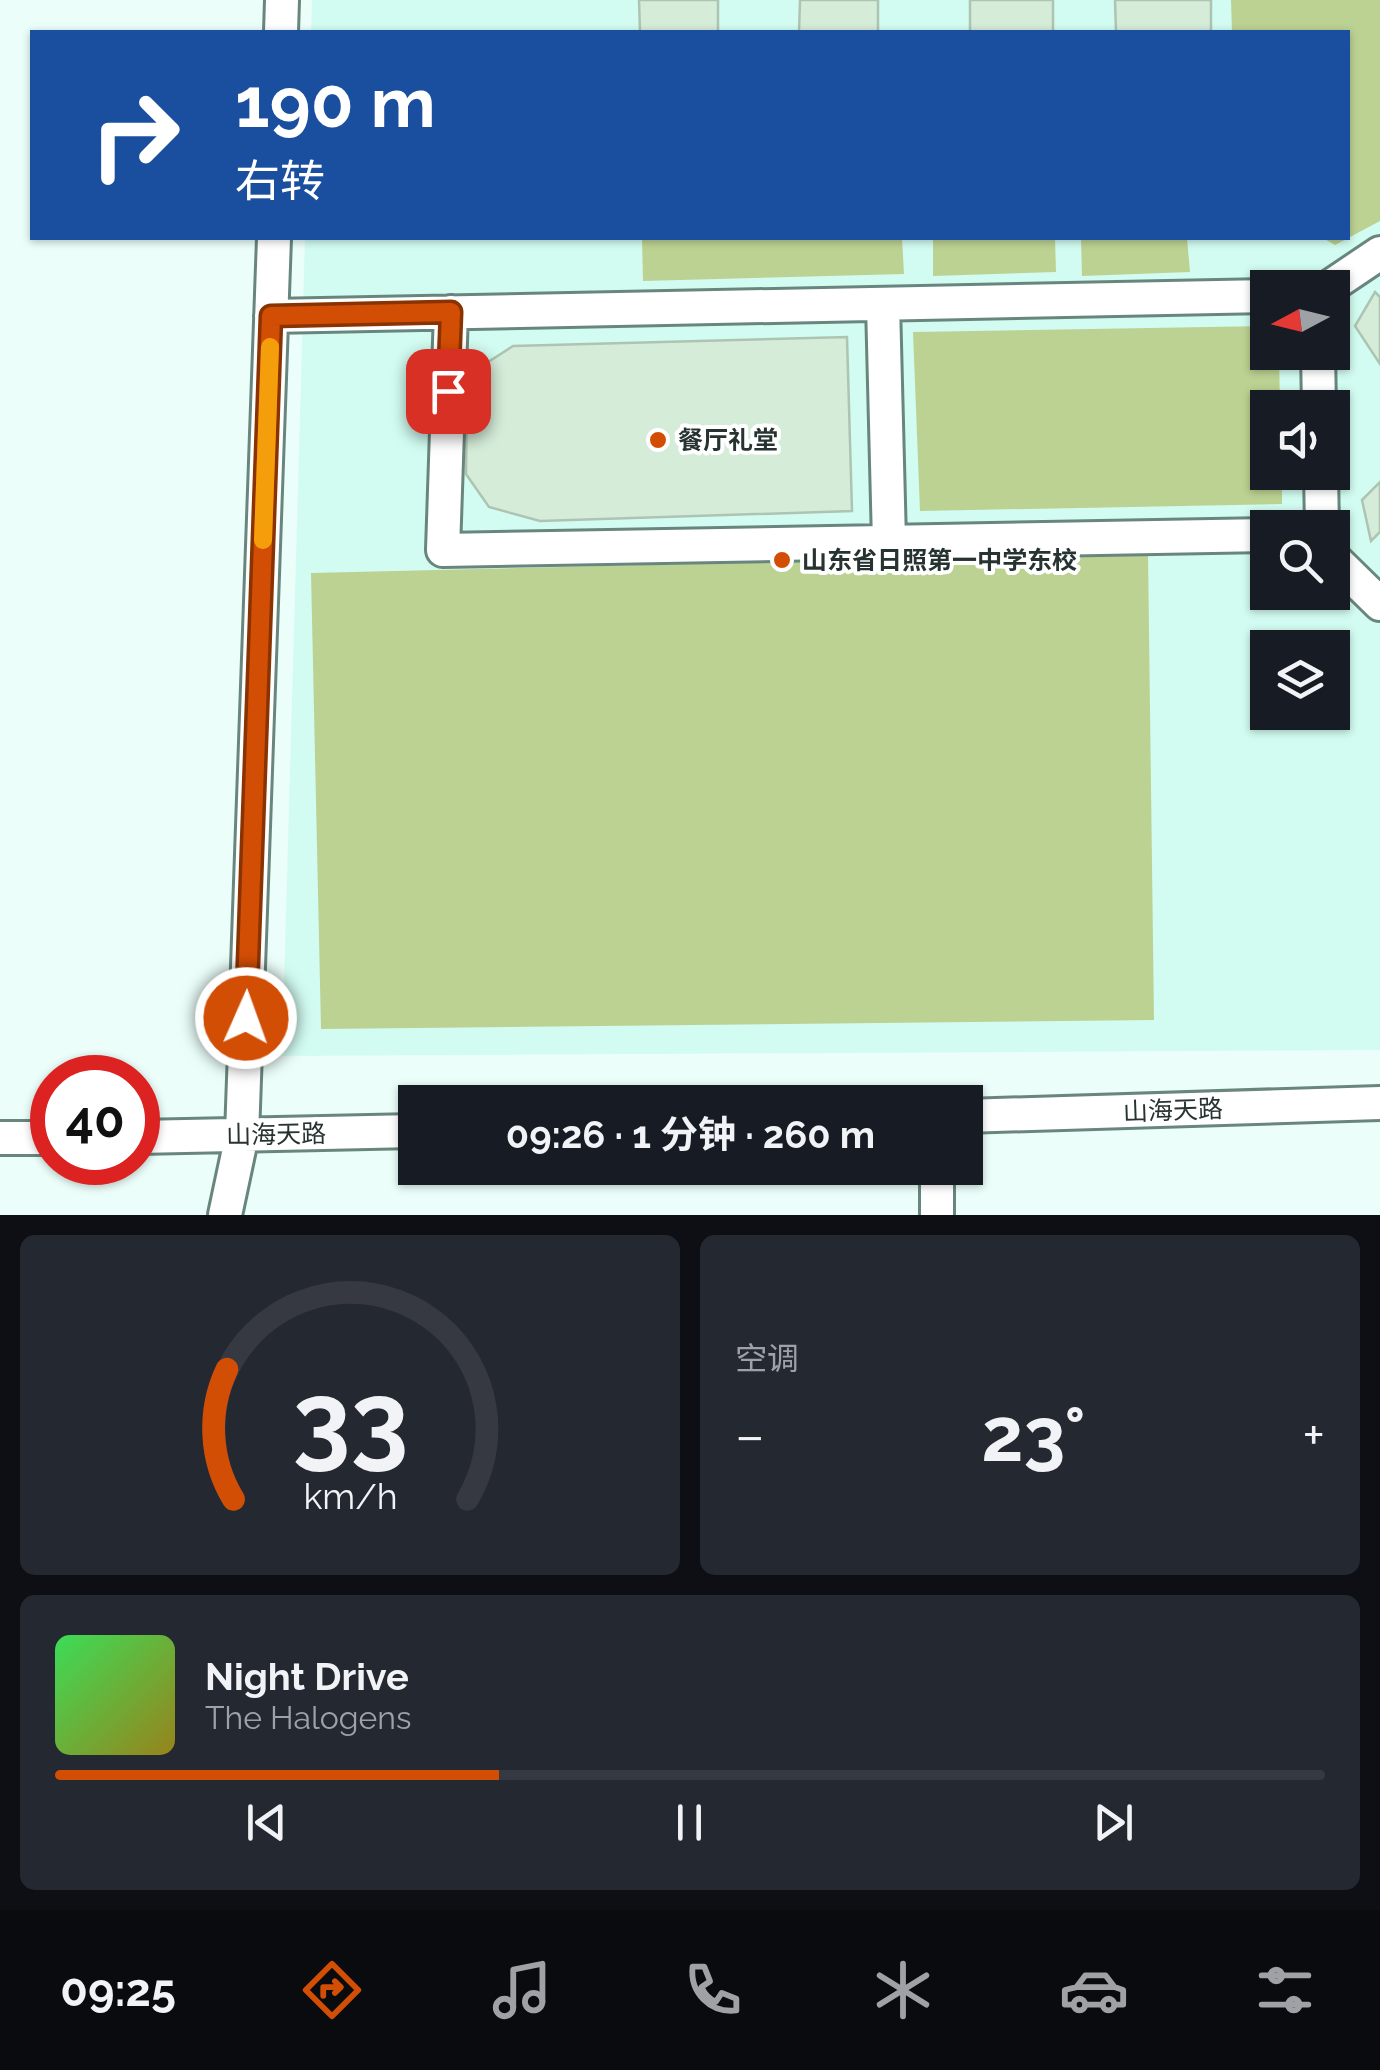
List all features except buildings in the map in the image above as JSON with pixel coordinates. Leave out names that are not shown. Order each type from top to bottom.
[{"type":"street","points":[[281,30],[282,0]]},
{"type":"street","points":[[224,1215],[242,1135],[274,240]]},
{"type":"street","points":[[1350,273],[1380,253]]},
{"type":"street","points":[[271,316],[1250,296]]},
{"type":"street","points":[[884,304],[889,542]]},
{"type":"street","points":[[451,312],[443,550],[1250,535]]},
{"type":"street","points":[[1350,575],[1380,604]]},
{"type":"street","name":"山海天路","points":[[983,1115],[1380,1104]]},
{"type":"street","name":"山海天路","points":[[160,1137],[398,1131]]},
{"type":"street","points":[[0,1138],[30,1138]]},
{"type":"street","points":[[936,1215],[937,1185]]},
{"type":"shaded area","name":"山东省日照第一中学东校","points":[[312,0],[1380,0],[1380,1050],[282,1056],[305,240],[1350,240],[1350,30],[311,30]]},
{"type":"green space","points":[[1231,0],[1380,0],[1380,221],[1350,237],[1350,30],[1232,30]]},
{"type":"green space","points":[[642,240],[902,240],[904,274],[643,281]]},
{"type":"green space","points":[[933,240],[1055,240],[1056,272],[933,276]]},
{"type":"green space","points":[[1081,240],[1187,240],[1190,272],[1082,276]]},
{"type":"green space","points":[[1250,326],[1250,370],[1279,370],[1280,390],[1250,390],[1250,490],[1282,490],[1282,504],[920,511],[913,332]]},
{"type":"green space","points":[[1148,553],[1154,1020],[321,1029],[311,573]]},
{"type":"slow traffic","points":[[263,540],[270,347]]},
{"type":"place","name":"餐厅礼堂","points":[[658,440]]},
{"type":"place","name":"山东省日照第一中学东校","points":[[782,560]]},
{"type":"route","points":[[246,1018],[271,316],[451,312],[448,391]]}]
